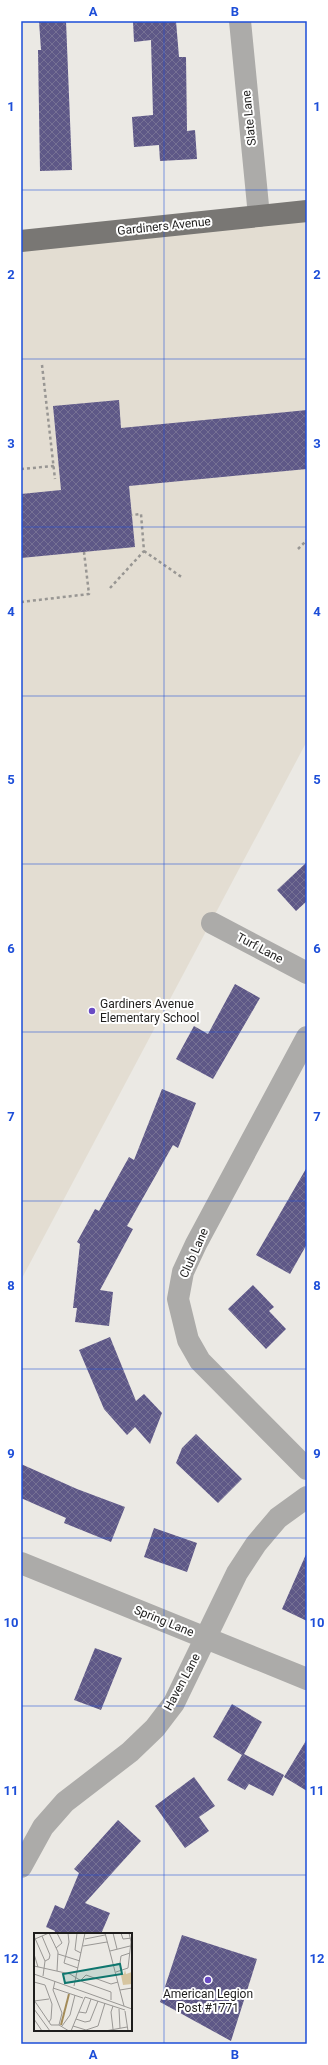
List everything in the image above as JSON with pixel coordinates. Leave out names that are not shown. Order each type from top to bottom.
[{"type":"main road","name":"Gardiners Avenue","points":[[21,241],[307,211]]},
{"type":"street","name":"Slate Lane","points":[[240,21],[259,216]]},
{"type":"street","name":"Turf Lane","points":[[212,923],[307,973]]},
{"type":"street","name":"Club Lane","points":[[307,1037],[196,1244],[183,1272],[178,1299],[188,1340],[200,1361],[307,1469]]},
{"type":"street","name":"Haven Lane","points":[[21,1867],[43,1827],[65,1802],[130,1752],[155,1728],[174,1703],[237,1573],[256,1544],[278,1518],[307,1498]]},
{"type":"street","name":"Spring Lane","points":[[21,1563],[307,1679]]},
{"type":"path","points":[[42,365],[55,479]]},
{"type":"path","points":[[21,469],[54,466]]},
{"type":"path","points":[[110,588],[144,551],[141,514],[132,515]]},
{"type":"path","points":[[298,549],[307,540]]},
{"type":"path","points":[[144,551],[183,578]]},
{"type":"path","points":[[21,602],[89,594],[84,552]]},
{"type":"shaded area","name":"Gardiners Avenue Elementary School","points":[[307,215],[307,741],[21,1280],[21,244]]},
{"type":"building","points":[[39,21],[66,21],[72,170],[40,171],[38,50],[41,50]]},
{"type":"building","points":[[133,21],[176,21],[179,57],[186,57],[187,131],[195,130],[197,159],[160,161],[159,145],[134,147],[132,117],[153,115],[151,40],[134,42]]},
{"type":"building","points":[[119,400],[121,428],[307,410],[307,469],[129,486],[135,547],[21,558],[21,494],[61,490],[53,406]]},
{"type":"building","points":[[307,862],[307,901],[296,911],[277,890]]},
{"type":"building","points":[[235,984],[260,998],[213,1079],[176,1059],[194,1026],[208,1034]]},
{"type":"building","points":[[162,1089],[196,1103],[178,1148],[173,1145],[127,1226],[133,1229],[100,1290],[113,1292],[109,1326],[75,1322],[77,1308],[73,1308],[80,1244],[77,1242],[95,1209],[99,1211],[129,1157],[134,1160]]},
{"type":"building","points":[[307,1167],[307,1244],[290,1274],[256,1255]]},
{"type":"building","points":[[253,1285],[274,1307],[269,1311],[286,1329],[266,1349],[228,1309]]},
{"type":"building","points":[[110,1337],[136,1401],[144,1394],[162,1413],[150,1444],[135,1427],[127,1435],[104,1409],[79,1350]]},
{"type":"building","points":[[196,1434],[242,1479],[218,1503],[176,1463],[182,1448]]},
{"type":"building","points":[[21,1464],[77,1489],[125,1507],[111,1542],[64,1523],[66,1518],[21,1498]]},
{"type":"building","points":[[154,1528],[197,1543],[187,1572],[144,1557]]},
{"type":"building","points":[[307,1552],[307,1621],[282,1609]]},
{"type":"building","points":[[95,1648],[122,1658],[101,1710],[74,1700]]},
{"type":"building","points":[[232,1704],[262,1722],[244,1754],[284,1775],[273,1796],[249,1784],[245,1790],[227,1780],[242,1755],[213,1737]]},
{"type":"building","points":[[307,1739],[307,1791],[284,1777]]},
{"type":"building","points":[[194,1777],[215,1806],[199,1817],[209,1831],[185,1848],[155,1806]]},
{"type":"building","points":[[118,1820],[141,1841],[85,1903],[110,1913],[101,1933],[54,1933],[55,1931],[46,1927],[55,1905],[64,1909],[79,1873],[74,1869]]},
{"type":"building","name":"American Legion Post #1771","points":[[182,1935],[257,1959],[231,2041],[160,2002]]},
{"type":"place","name":"Gardiners Avenue Elementary School","points":[[92,1011]]},
{"type":"place","name":"American Legion Post #1771","points":[[208,1980]]}]
